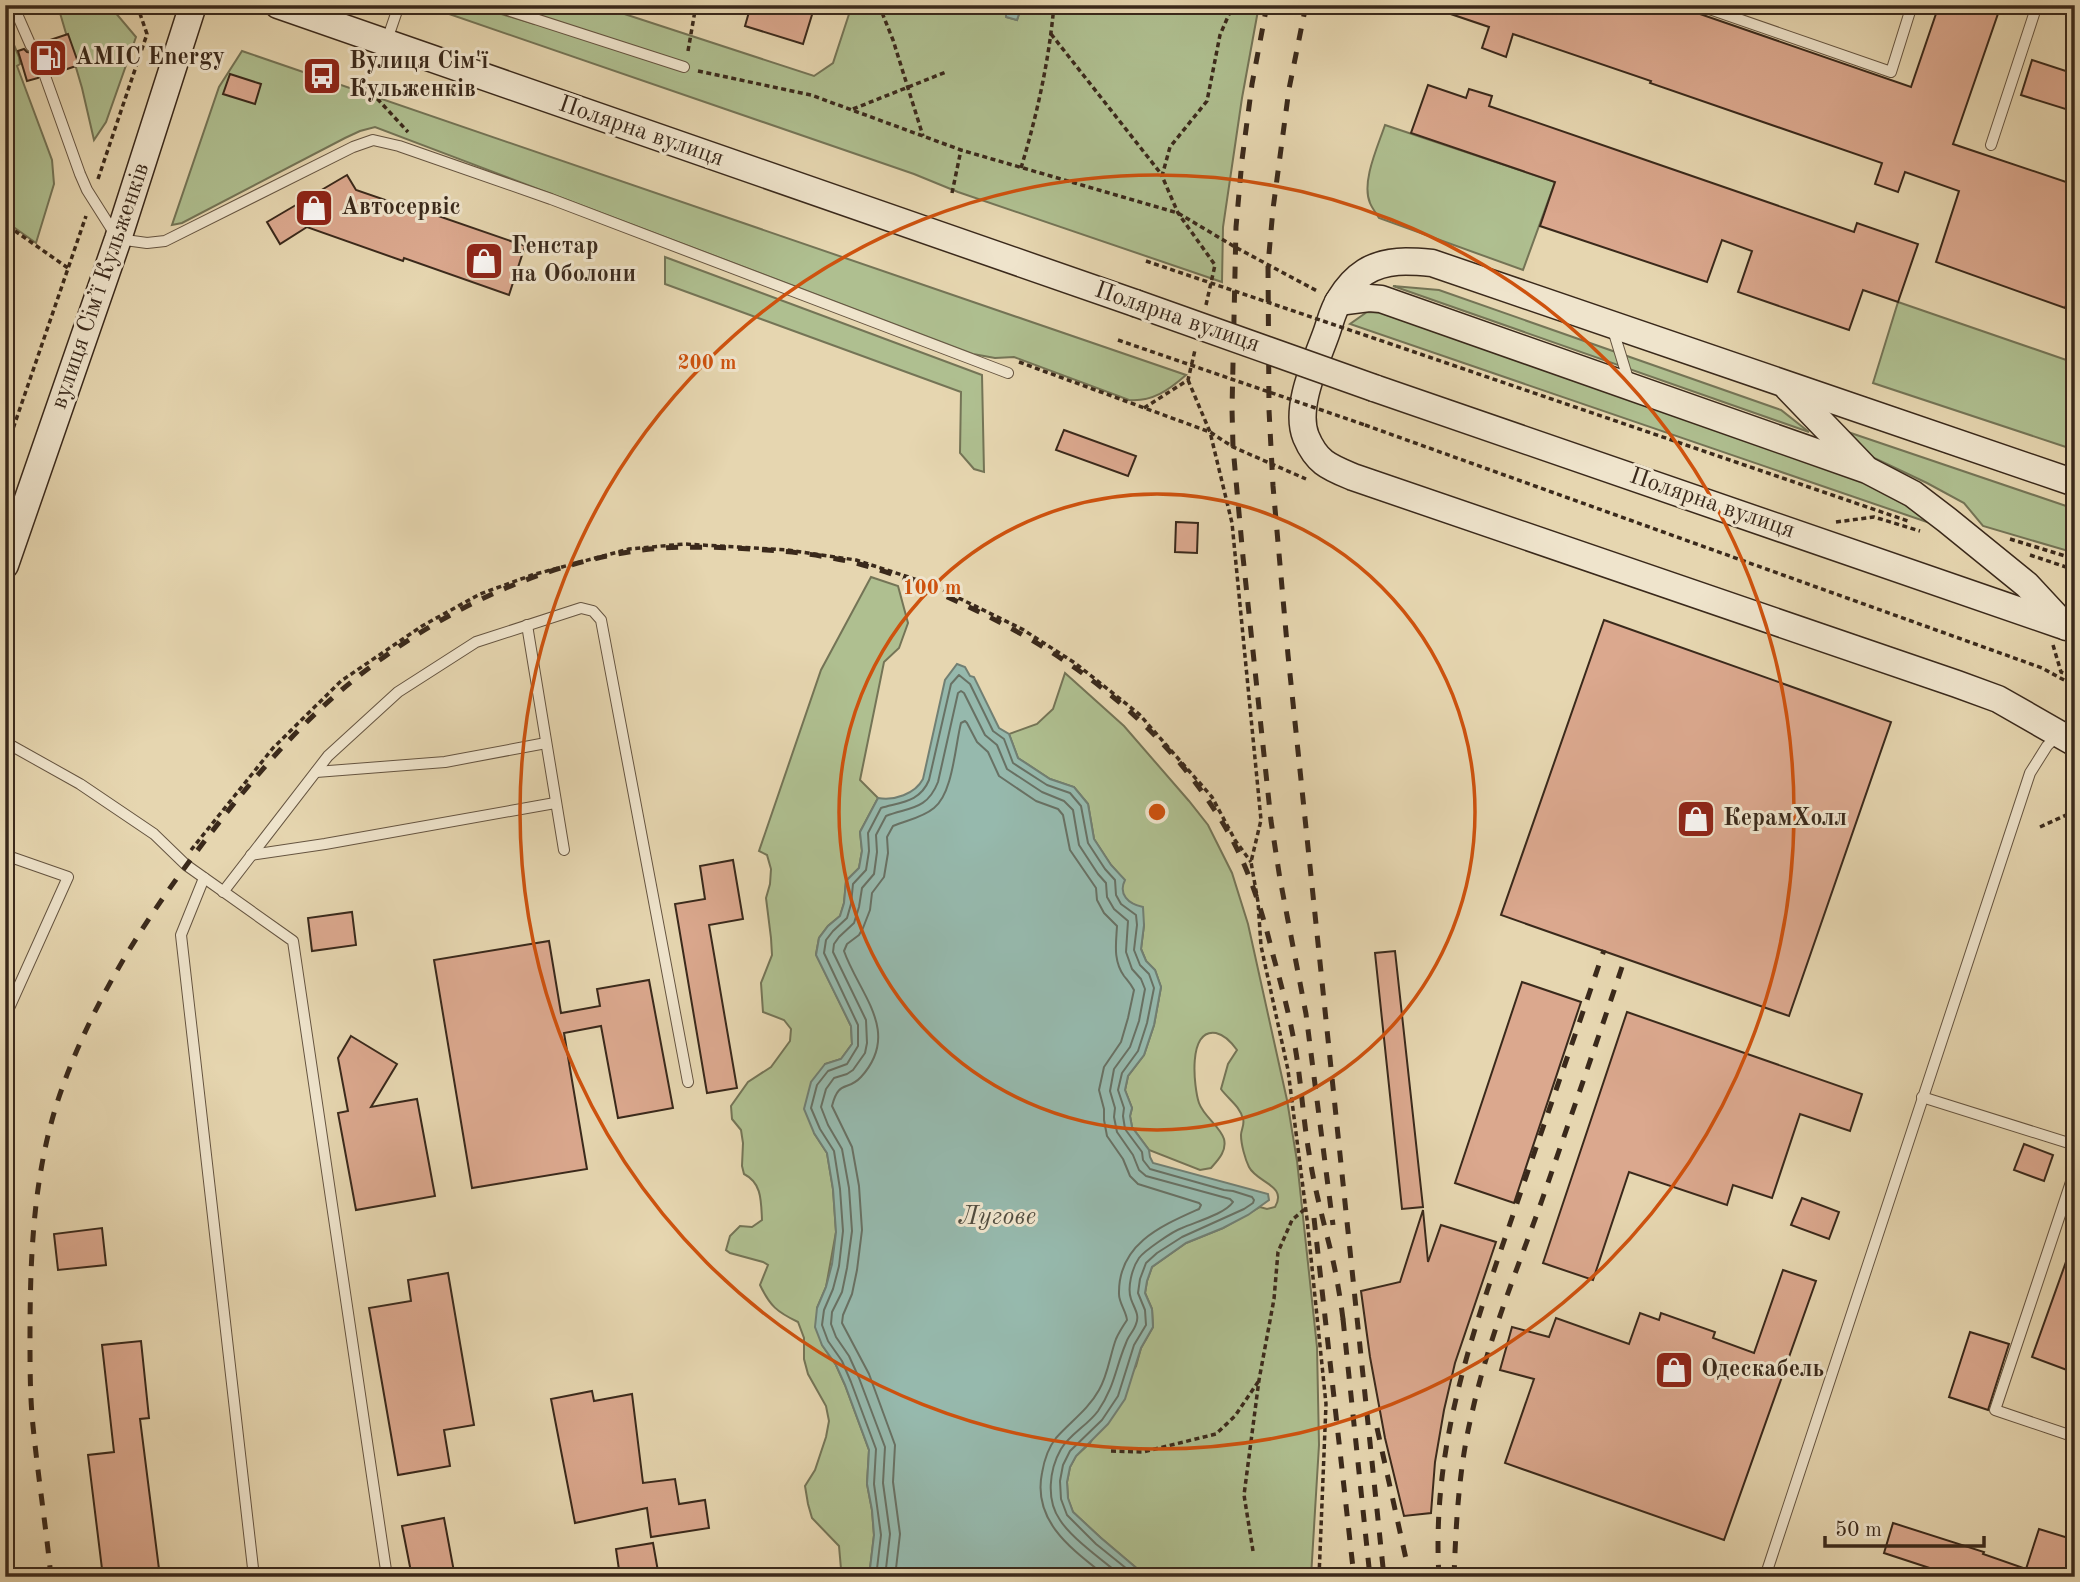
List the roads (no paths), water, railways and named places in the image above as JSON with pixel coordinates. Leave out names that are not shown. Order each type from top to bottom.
[{"type":"street","name":"вулиця Сімʼї Кульженків","points":[[5,565],[118,239],[193,5]]},
{"type":"street","name":"Полярна вулиця","points":[[278,5],[2062,626]]},
{"type":"street","points":[[2066,739],[1998,699],[1353,477],[1320,474],[1305,436],[1302,417],[1306,390],[1338,302],[1349,286],[1363,273],[1380,264],[1407,261],[1432,263],[2075,483]]},
{"type":"street","points":[[1338,302],[1381,299],[1867,470],[1913,494],[1947,520],[2027,585],[2062,626]]},
{"type":"street","points":[[1783,383],[1867,470]]},
{"type":"lane","points":[[13,5],[31,46]]},
{"type":"lane","points":[[385,44],[399,5]]},
{"type":"lane","points":[[492,5],[684,67]]},
{"type":"lane","points":[[1698,5],[1891,72],[1912,5]]},
{"type":"lane","points":[[1990,145],[2036,5]]},
{"type":"lane","points":[[45,76],[87,190],[118,239],[147,243],[165,241],[352,147],[373,140],[399,146],[551,199],[1008,373]]},
{"type":"lane","points":[[1612,326],[1630,386]]},
{"type":"lane","points":[[223,892],[328,756],[398,692],[476,642],[581,608],[593,611],[601,620],[688,1082]]},
{"type":"lane","points":[[527,625],[564,850]]},
{"type":"lane","points":[[1765,1577],[2030,773],[2048,746],[2066,739]]},
{"type":"lane","points":[[5,742],[80,784],[154,834],[182,862],[293,941],[387,1577]]},
{"type":"lane","points":[[316,772],[445,762],[546,743]]},
{"type":"lane","points":[[251,855],[555,803]]},
{"type":"lane","points":[[5,855],[68,877],[5,1017]]},
{"type":"lane","points":[[204,878],[181,936],[254,1577]]},
{"type":"lane","points":[[1922,1097],[2075,1145]]},
{"type":"lane","points":[[2075,1170],[1995,1410],[2075,1437]]},
{"type":"water","points":[[1006,5],[1022,5],[1017,20],[1006,17]]},
{"type":"water","name":"Лугове","points":[[957,664],[965,667],[970,676],[974,677],[999,728],[1009,734],[1018,758],[1050,779],[1074,787],[1088,804],[1094,839],[1111,865],[1125,880],[1123,890],[1126,898],[1143,907],[1141,949],[1146,961],[1155,970],[1161,987],[1154,1025],[1144,1055],[1128,1076],[1125,1090],[1132,1108],[1132,1127],[1149,1150],[1153,1163],[1268,1194],[1269,1200],[1248,1215],[1186,1243],[1152,1267],[1145,1293],[1152,1309],[1153,1327],[1141,1348],[1125,1399],[1108,1424],[1076,1456],[1070,1467],[1068,1498],[1073,1512],[1147,1577],[869,1577],[874,1535],[867,1484],[869,1450],[845,1385],[815,1327],[817,1308],[832,1264],[836,1232],[827,1153],[814,1133],[804,1109],[811,1082],[825,1064],[841,1059],[852,1044],[851,1026],[816,955],[819,938],[840,916],[846,881],[859,868],[862,851],[860,832],[878,798],[904,795],[915,789],[923,779],[945,680]]},
{"type":"railway","points":[[1267,5],[1252,84],[1236,227],[1233,447],[1271,821],[1306,1014],[1333,1225]]},
{"type":"railway","points":[[1306,5],[1289,89],[1273,209],[1268,265],[1269,410],[1288,655],[1384,1577]]},
{"type":"railway","points":[[51,1577],[32,1415],[32,1248],[43,1158],[58,1100],[71,1064],[103,996],[141,930],[184,868],[264,768],[327,703],[404,643],[469,605],[539,575],[612,555],[675,547],[713,547],[807,554],[863,565],[930,589],[1007,626],[1080,671],[1144,725],[1200,789],[1224,825],[1247,872],[1264,921],[1293,1038],[1311,1166],[1335,1271],[1344,1327]]},
{"type":"railway","points":[[1439,1577],[1438,1528],[1442,1480],[1459,1387],[1485,1297],[1604,950]]},
{"type":"railway","points":[[1454,1577],[1461,1474],[1486,1359],[1625,958]]},
{"type":"railway","points":[[1314,1218],[1354,1577]]},
{"type":"railway","points":[[1343,1319],[1370,1577]]},
{"type":"railway","points":[[1377,1428],[1410,1577]]},
{"type":"place","name":"AMIC Energy","points":[[48,58]]},
{"type":"place","name":"Вулиця Сім'ї Кульженків","points":[[322,76]]},
{"type":"place","name":"Автосервіс","points":[[314,208]]},
{"type":"place","name":"Генстар на Оболони","points":[[484,261]]},
{"type":"place","name":"КерамХолл","points":[[1696,819]]},
{"type":"place","name":"Одескабель","points":[[1674,1370]]}]
